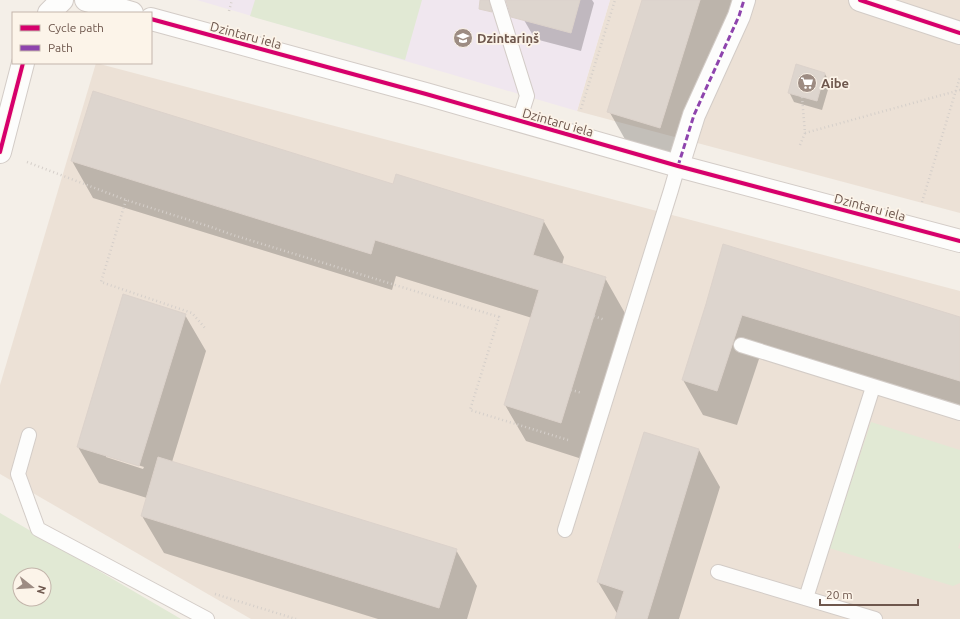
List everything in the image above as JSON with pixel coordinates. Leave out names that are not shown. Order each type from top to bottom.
[{"type":"street","points":[[50,12],[62,0]]},
{"type":"street","points":[[86,0],[128,12]]},
{"type":"street","points":[[678,166],[694,115],[739,16],[744,0]]},
{"type":"street","points":[[860,0],[960,33]]},
{"type":"street","name":"Dzintaru iela","points":[[152,19],[519,120],[678,166],[960,241]]},
{"type":"street","points":[[0,152],[23,64]]},
{"type":"lane","points":[[498,0],[527,96],[519,120]]},
{"type":"lane","points":[[565,530],[672,190],[678,166]]},
{"type":"lane","points":[[741,345],[960,413]]},
{"type":"lane","points":[[806,598],[873,387]]},
{"type":"lane","points":[[29,435],[18,474],[38,529],[207,619]]},
{"type":"lane","points":[[718,572],[875,619]]},
{"type":"path","points":[[228,16],[232,0]]},
{"type":"path","points":[[588,141],[579,116],[615,0]]},
{"type":"path","points":[[913,229],[960,76]]},
{"type":"path","points":[[805,133],[960,90]]},
{"type":"path","points":[[800,145],[805,133],[802,97]]},
{"type":"path","points":[[27,162],[126,200],[233,235],[500,317],[470,410],[591,447]]},
{"type":"path","points":[[126,200],[101,282],[192,313],[204,328]]},
{"type":"shaded area","name":"Dzintariņš","points":[[197,0],[610,0],[577,111]]},
{"type":"shaded area","points":[[610,0],[960,0],[960,213],[577,111]]},
{"type":"shaded area","points":[[96,64],[100,64],[960,291],[960,619],[251,619],[0,474],[0,385]]},
{"type":"green space","points":[[255,0],[422,0],[405,60],[250,16]]},
{"type":"green space","points":[[871,422],[960,450],[960,542],[958,548],[960,549],[960,583],[953,586],[829,548]]},
{"type":"green space","points":[[0,513],[181,619],[0,619]]},
{"type":"building","points":[[480,0],[489,0],[492,12],[479,9]]},
{"type":"building","points":[[506,0],[580,0],[571,33],[511,17]]},
{"type":"building","points":[[642,0],[700,0],[660,128],[607,112]]},
{"type":"building","name":"Aibe","points":[[796,64],[825,73],[817,101],[788,93]]},
{"type":"building","points":[[93,91],[393,184],[396,174],[544,220],[533,255],[606,277],[561,423],[504,405],[539,290],[375,240],[371,254],[71,161]]},
{"type":"building","points":[[723,244],[960,317],[960,381],[742,315],[717,391],[682,380]]},
{"type":"building","points":[[123,294],[186,314],[139,466],[77,447]]},
{"type":"building","points":[[644,432],[699,449],[647,619],[615,619],[624,591],[597,582]]},
{"type":"building","points":[[158,457],[457,549],[439,608],[141,516]]},
{"type":"marked path","points":[[678,166],[694,115],[739,16],[744,0]]},
{"type":"cycle path","points":[[860,0],[960,33]]},
{"type":"cycle path","points":[[152,19],[426,94],[678,166],[960,241]]},
{"type":"cycle path","points":[[0,152],[23,64]]},
{"type":"place","name":"Dzintariņš","points":[[463,38]]},
{"type":"place","name":"Aibe","points":[[807,83]]}]
